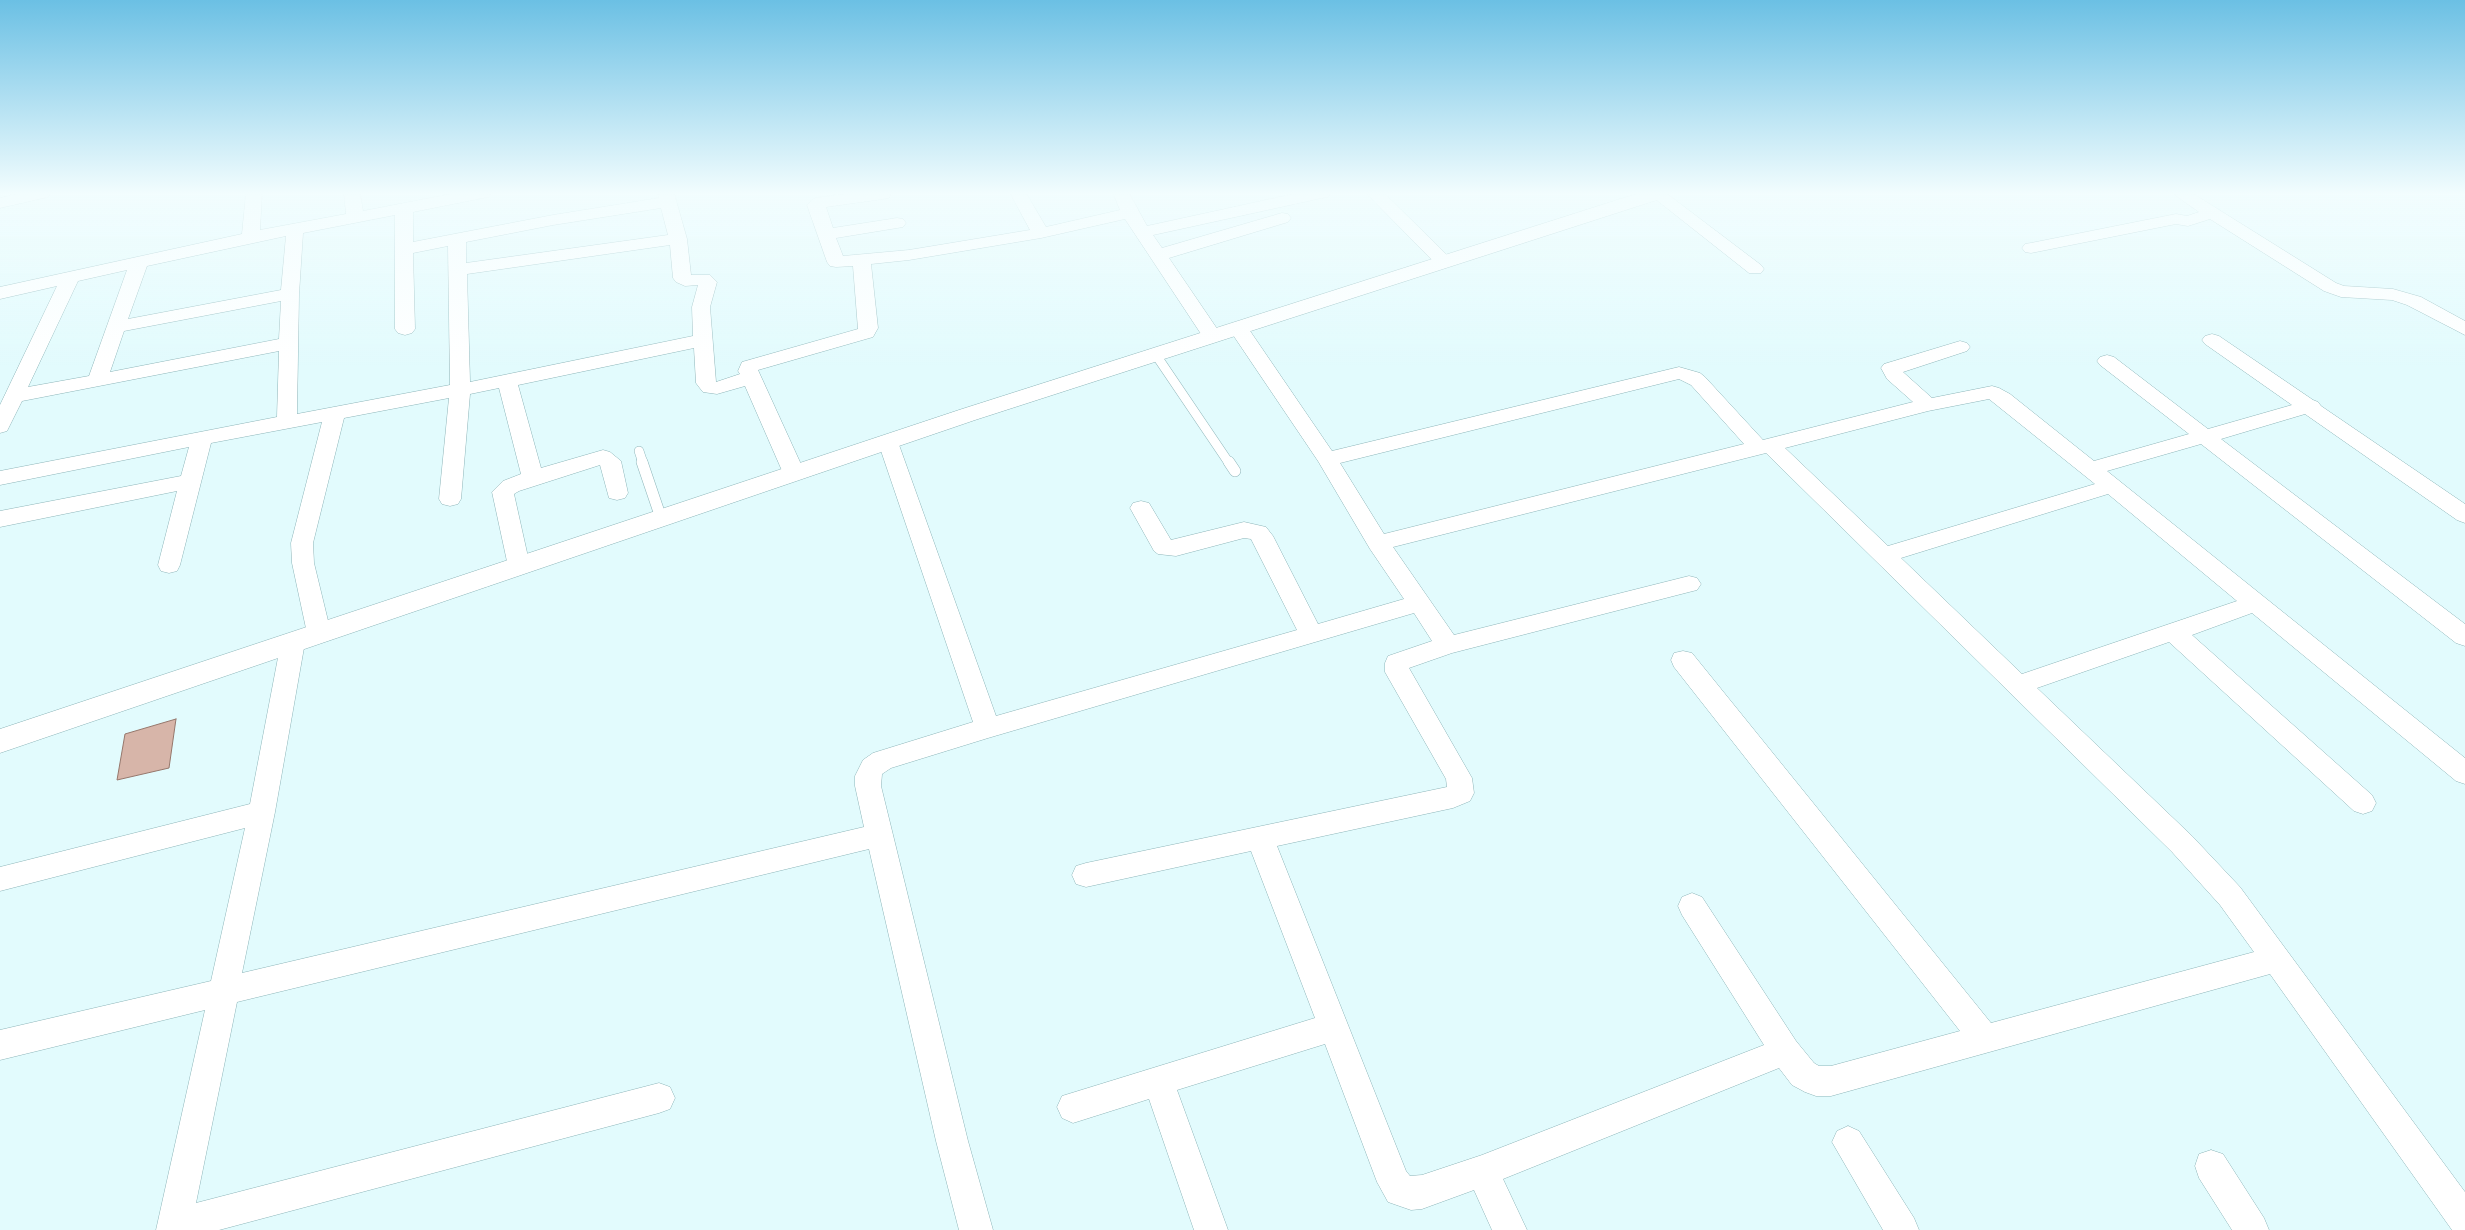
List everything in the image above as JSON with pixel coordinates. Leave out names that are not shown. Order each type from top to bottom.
[{"type":"main road","points":[[0,741],[794,473],[1480,250]]},
{"type":"street","points":[[0,293],[191,250]]},
{"type":"street","points":[[287,422],[290,294],[293,250]]},
{"type":"street","points":[[404,250],[405,329]]},
{"type":"street","points":[[450,500],[460,390],[457,250]]},
{"type":"street","points":[[458,270],[593,250]]},
{"type":"street","points":[[679,250],[683,280],[704,279],[708,282],[701,307],[702,340],[708,386],[717,388],[751,377]]},
{"type":"street","points":[[831,250],[836,262],[909,256],[941,250]]},
{"type":"street","points":[[907,250],[909,256]]},
{"type":"street","points":[[1156,250],[1212,336]]},
{"type":"street","points":[[1159,255],[1174,250]]},
{"type":"street","points":[[1432,250],[1444,262]]},
{"type":"street","points":[[1731,250],[1754,269]]},
{"type":"street","points":[[2272,250],[2330,287],[2341,291],[2394,295],[2414,301],[2465,329]]},
{"type":"street","points":[[794,473],[748,368],[752,364],[866,333],[868,328],[862,261]]},
{"type":"street","points":[[97,381],[139,262]]},
{"type":"street","points":[[0,426],[71,276]]},
{"type":"street","points":[[116,327],[290,294]]},
{"type":"street","points":[[1239,329],[1328,459],[1378,543],[1448,645]]},
{"type":"street","points":[[0,478],[507,381],[702,340]]},
{"type":"street","points":[[2212,340],[2311,406],[2465,515]]},
{"type":"street","points":[[15,396],[290,343]]},
{"type":"street","points":[[1928,405],[1894,375],[1891,368],[1960,347]]},
{"type":"street","points":[[2107,361],[2465,637]]},
{"type":"street","points":[[1328,459],[1679,373],[1693,377],[2019,685],[2182,844],[2230,896],[2277,958],[2465,1220]]},
{"type":"street","points":[[507,381],[533,478]]},
{"type":"street","points":[[1378,543],[1928,405],[1985,392],[1997,394],[2465,773]]},
{"type":"street","points":[[2091,469],[2311,406]]},
{"type":"street","points":[[335,413],[302,543],[306,638],[262,812],[173,1227],[659,1098]]},
{"type":"street","points":[[169,565],[202,438]]},
{"type":"street","points":[[888,442],[988,728]]},
{"type":"street","points":[[519,566],[503,492],[511,486],[603,457],[610,461],[617,493]]},
{"type":"street","points":[[0,519],[191,481]]},
{"type":"street","points":[[1883,555],[2111,486]]},
{"type":"street","points":[[1142,508],[1162,545],[1166,548],[1176,548],[1244,530],[1258,532],[1310,634]]},
{"type":"street","points":[[1086,875],[1453,797],[1461,793],[1459,778],[1395,667],[1401,661],[1448,645],[1689,584]]},
{"type":"street","points":[[976,1230],[952,1141],[868,786],[868,776],[872,767],[882,760],[988,728],[1420,603]]},
{"type":"street","points":[[2019,685],[2172,630],[2256,603]]},
{"type":"street","points":[[2172,630],[2363,803]]},
{"type":"street","points":[[1683,660],[1985,1039]]},
{"type":"street","points":[[0,879],[262,812]]},
{"type":"street","points":[[0,1046],[881,835]]},
{"type":"street","points":[[1260,838],[1394,1182],[1400,1190],[1411,1193],[1422,1192],[1482,1171],[1785,1051]]},
{"type":"street","points":[[1692,906],[1785,1051],[1803,1074],[1816,1081],[1831,1081],[2277,958]]},
{"type":"street","points":[[1073,1107],[1334,1027]]},
{"type":"street","points":[[1158,1081],[1211,1230]]},
{"type":"street","points":[[1848,1142],[1902,1230]]},
{"type":"street","points":[[2211,1166],[2252,1230]]},
{"type":"street","points":[[1482,1171],[1510,1230]]},
{"type":"lane","points":[[1156,355],[1235,471]]},
{"type":"lane","points":[[640,451],[661,518]]},
{"type":"building","points":[[176,719],[169,768],[117,780],[125,734]]}]
